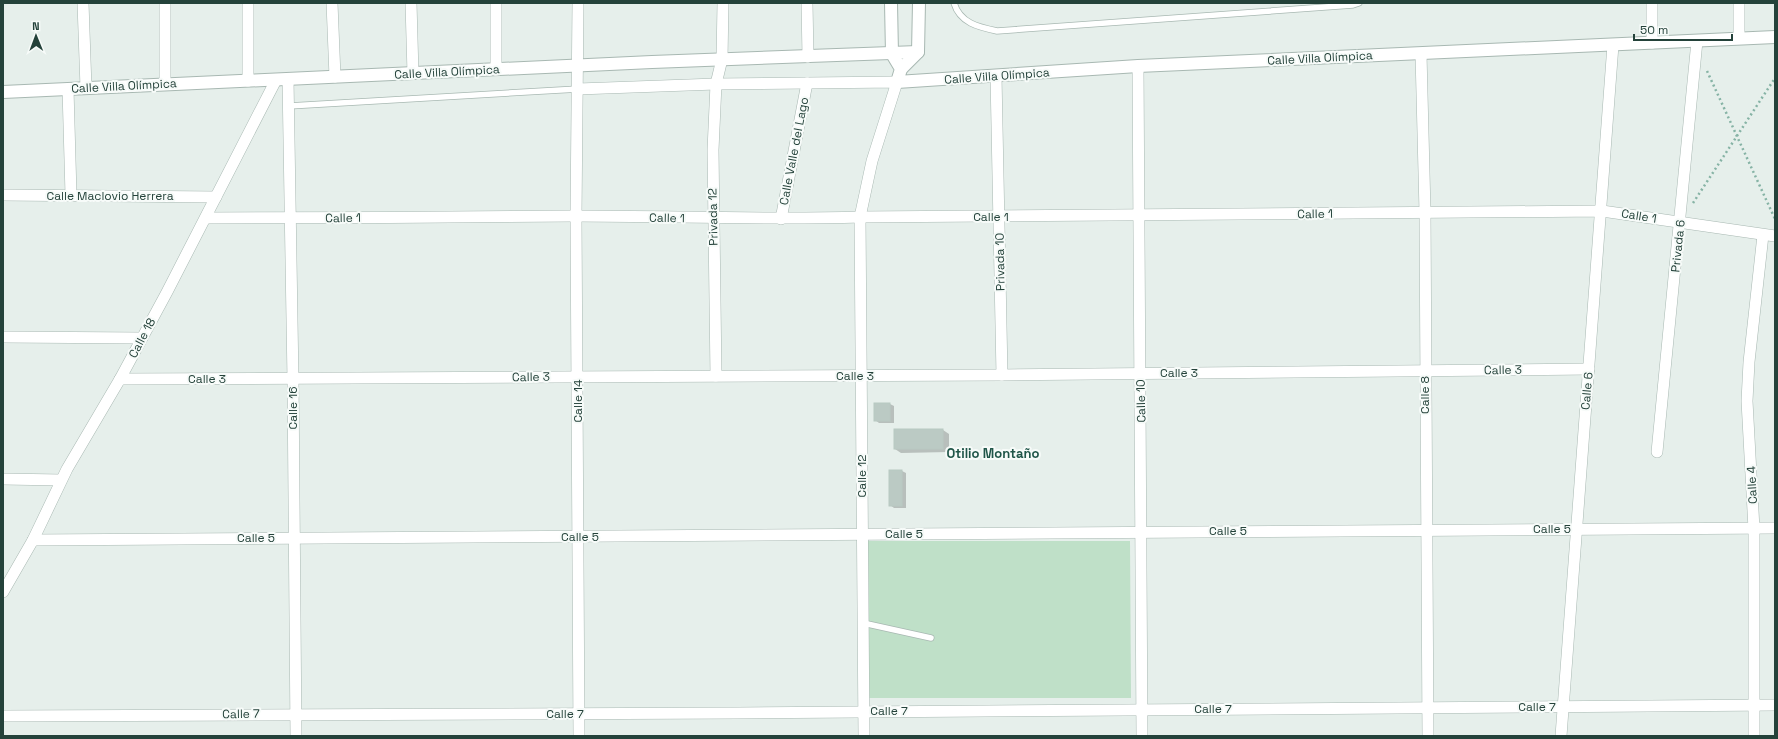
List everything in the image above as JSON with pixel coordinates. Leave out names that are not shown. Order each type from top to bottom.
[{"type":"street","points":[[83,3],[86,88]]},
{"type":"street","points":[[165,3],[165,84]]},
{"type":"street","points":[[248,3],[248,81]]},
{"type":"street","points":[[332,3],[335,77]]},
{"type":"street","points":[[411,3],[413,74]]},
{"type":"street","points":[[496,3],[496,70]]},
{"type":"street","name":"Calle 14","points":[[578,3],[579,66],[576,216],[579,736]]},
{"type":"street","name":"Privada 12","points":[[716,376],[713,150],[716,84],[722,60],[723,3]]},
{"type":"street","points":[[807,3],[808,57]]},
{"type":"street","points":[[891,3],[892,54],[901,69]]},
{"type":"street","points":[[578,89],[716,84],[897,82],[901,69],[918,52],[919,3]]},
{"type":"street","points":[[1652,3],[1652,43]]},
{"type":"street","points":[[1739,3],[1739,38]]},
{"type":"street","name":"Calle Villa Olímpica","points":[[897,82],[1138,66],[1775,37]]},
{"type":"street","name":"Privada 6","points":[[1657,452],[1697,41]]},
{"type":"street","name":"Calle 6","points":[[1560,736],[1602,211],[1613,45]]},
{"type":"street","name":"Calle Villa Olímpica","points":[[3,92],[918,52]]},
{"type":"street","name":"Calle 8","points":[[1422,54],[1425,212],[1428,736]]},
{"type":"street","name":"Calle 10","points":[[1138,66],[1142,532],[1142,736]]},
{"type":"street","name":"Privada 10","points":[[996,76],[1002,375]]},
{"type":"street","name":"Calle 16","points":[[282,80],[289,106],[296,736]]},
{"type":"street","name":"Calle 18","points":[[3,592],[33,540],[61,480],[120,379],[206,218],[216,196],[282,80]]},
{"type":"street","name":"Calle 12","points":[[864,736],[860,217],[872,161],[897,82]]},
{"type":"street","name":"Calle Valle del Lago","points":[[781,219],[807,83]]},
{"type":"street","points":[[68,89],[70,195]]},
{"type":"street","name":"Calle Maclovio Herrera","points":[[3,195],[216,196]]},
{"type":"street","name":"Calle 1","points":[[206,218],[291,219],[576,216],[781,219],[860,217],[1139,216],[1602,211],[1775,236]]},
{"type":"street","name":"Calle 4","points":[[1754,736],[1754,529],[1747,401],[1748,362],[1763,235]]},
{"type":"street","points":[[3,337],[141,338]]},
{"type":"street","name":"Calle 3","points":[[120,379],[293,380],[1589,369]]},
{"type":"street","points":[[3,479],[61,480]]},
{"type":"street","name":"Calle 5","points":[[33,540],[1775,528]]},
{"type":"street","name":"Calle 7","points":[[3,716],[579,714],[1775,705]]},
{"type":"lane","points":[[954,3],[956,9],[964,20],[978,27],[997,31],[1353,5],[1358,3]]},
{"type":"lane","points":[[289,106],[578,89]]},
{"type":"lane","points":[[863,623],[931,638]]},
{"type":"path","points":[[1706,69],[1775,219]]},
{"type":"path","points":[[1680,223],[1775,78]]},
{"type":"green space","points":[[868,541],[1130,541],[1131,698],[868,698]]},
{"type":"building","points":[[874,403],[890,403],[890,421],[874,421]]},
{"type":"building","points":[[894,429],[943,429],[943,449],[894,449]]},
{"type":"building","points":[[889,470],[902,470],[902,506],[889,506]]},
{"type":"district","name":"Otilio Montaño","points":[[993,453]]}]
